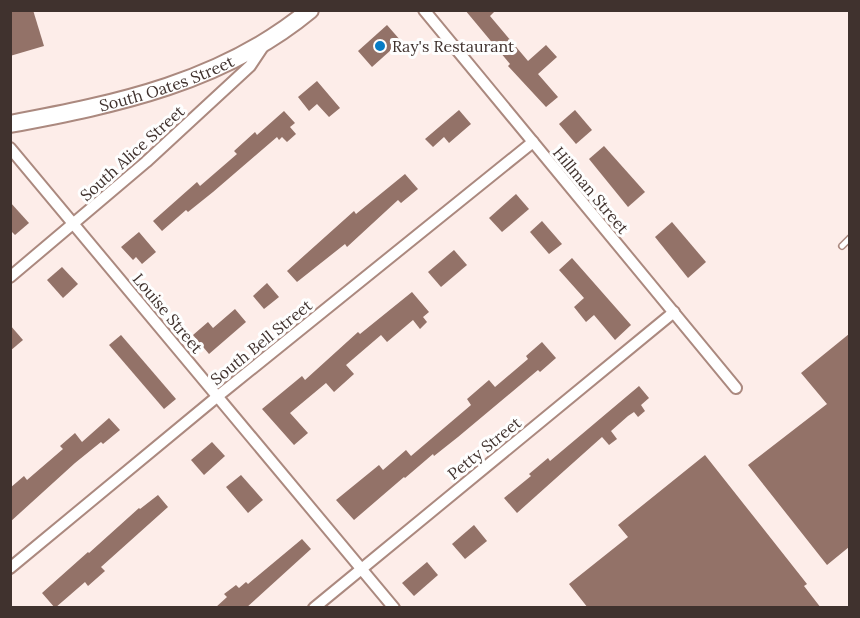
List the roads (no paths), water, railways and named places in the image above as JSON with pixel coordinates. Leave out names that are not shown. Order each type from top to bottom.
[{"type":"main road","name":"South Oates Street","points":[[10,124],[89,109],[157,92],[266,43],[310,10]]},
{"type":"street","name":"Hillman Street","points":[[424,10],[736,388]]},
{"type":"street","name":"South Alice Street","points":[[10,277],[74,225],[250,66],[266,43]]},
{"type":"street","name":"South Bell Street","points":[[10,568],[532,142]]},
{"type":"street","name":"Louise Street","points":[[10,148],[394,608]]},
{"type":"street","name":"Petty Street","points":[[314,608],[674,312]]},
{"type":"lane","points":[[842,246],[849,238]]},
{"type":"place","name":"Ray's Restaurant","points":[[380,46]]}]
